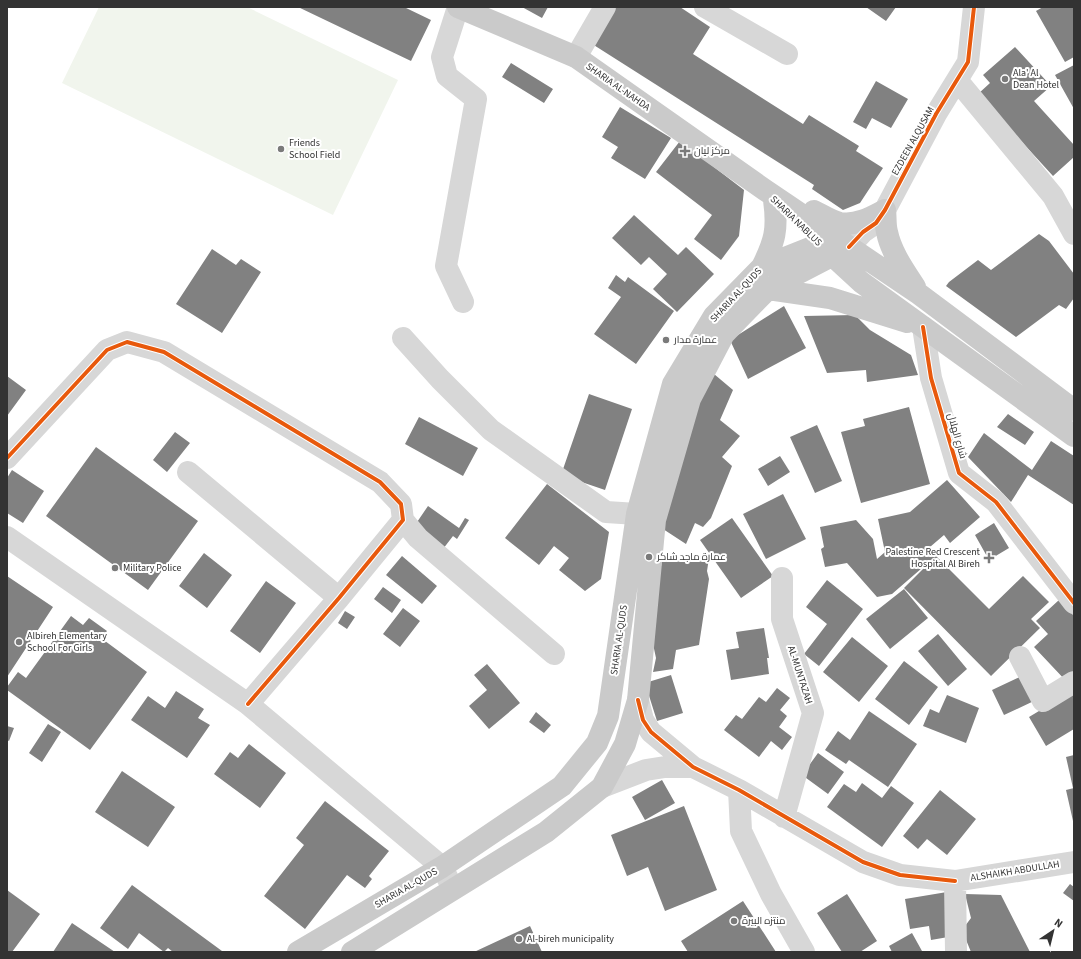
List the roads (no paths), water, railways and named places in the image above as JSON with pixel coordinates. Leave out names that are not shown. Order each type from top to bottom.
[{"type":"main road","name":"SHARIA AL-NAHDA","points":[[458,7],[576,57],[770,195]]},
{"type":"main road","points":[[770,195],[841,223],[860,222],[885,210],[886,231],[890,243],[896,256],[919,294]]},
{"type":"main road","points":[[762,267],[772,246],[776,230],[777,217],[770,195]]},
{"type":"main road","name":"SHARIA NABLUS","points":[[770,195],[834,249],[861,282],[1074,436]]},
{"type":"main road","name":"SHARIA NABLUS","points":[[770,195],[834,249],[919,294],[1074,410]]},
{"type":"main road","name":"SHARIA AL-QUDS","points":[[298,952],[442,867],[562,786],[597,743],[608,716],[637,514],[673,384],[714,316],[762,267],[834,249]]},
{"type":"main road","name":"SHARIA AL-QUDS","points":[[352,952],[546,832],[602,787],[625,744],[638,700],[654,520],[690,399],[724,334],[768,289],[834,249]]},
{"type":"main road","points":[[768,289],[830,298],[923,327]]},
{"type":"street","points":[[458,7],[442,57],[447,76],[476,99],[446,266],[463,302]]},
{"type":"street","points":[[576,57],[605,7]]},
{"type":"street","points":[[705,7],[787,54]]},
{"type":"street","name":"EZDEEN ALQUSAM","points":[[834,249],[876,223],[885,210],[936,114],[968,62],[974,7]]},
{"type":"street","points":[[957,80],[1053,196],[1074,234]]},
{"type":"street","name":"شارع الهلال","points":[[923,327],[931,378],[959,473],[996,502],[1074,603]]},
{"type":"street","points":[[402,338],[491,430],[606,512],[637,514]]},
{"type":"street","points":[[7,458],[107,350],[127,342],[164,352],[380,482],[400,504],[403,520],[418,538],[554,654]]},
{"type":"street","points":[[188,472],[339,598]]},
{"type":"street","points":[[248,704],[339,598],[403,520]]},
{"type":"street","points":[[7,537],[248,704],[442,867],[453,889]]},
{"type":"street","name":"AL-MUNTAZAH","points":[[782,578],[782,619],[813,713],[784,817]]},
{"type":"street","points":[[1020,657],[1043,701],[1074,682]]},
{"type":"street","points":[[638,700],[643,720],[651,732],[693,767]]},
{"type":"street","points":[[602,787],[646,770],[665,767],[693,767]]},
{"type":"street","name":"ALSHAIKH ABDULLAH","points":[[693,767],[739,790],[863,862],[900,875],[955,881],[1074,862]]},
{"type":"street","points":[[739,790],[742,832],[770,894],[804,952]]},
{"type":"street","points":[[955,881],[956,952]]},
{"type":"place","name":"Ala' Al Dean Hotel","points":[[1005,79]]},
{"type":"place","name":"Friends School Field","points":[[281,149]]},
{"type":"place","name":"مركز ليان","points":[[685,151]]},
{"type":"place","name":"عمارة مدار","points":[[666,340]]},
{"type":"place","name":"عمارة ماجد شاكر","points":[[649,557]]},
{"type":"place","name":"Palestine Red Crescent Hospital Al Bireh","points":[[989,558]]},
{"type":"place","name":"Military Police","points":[[115,568]]},
{"type":"place","name":"Albireh Elementary School For Girls","points":[[19,642]]},
{"type":"place","name":"منتزه البيرة","points":[[734,921]]},
{"type":"place","name":"Al-bireh municipality","points":[[519,939]]}]
